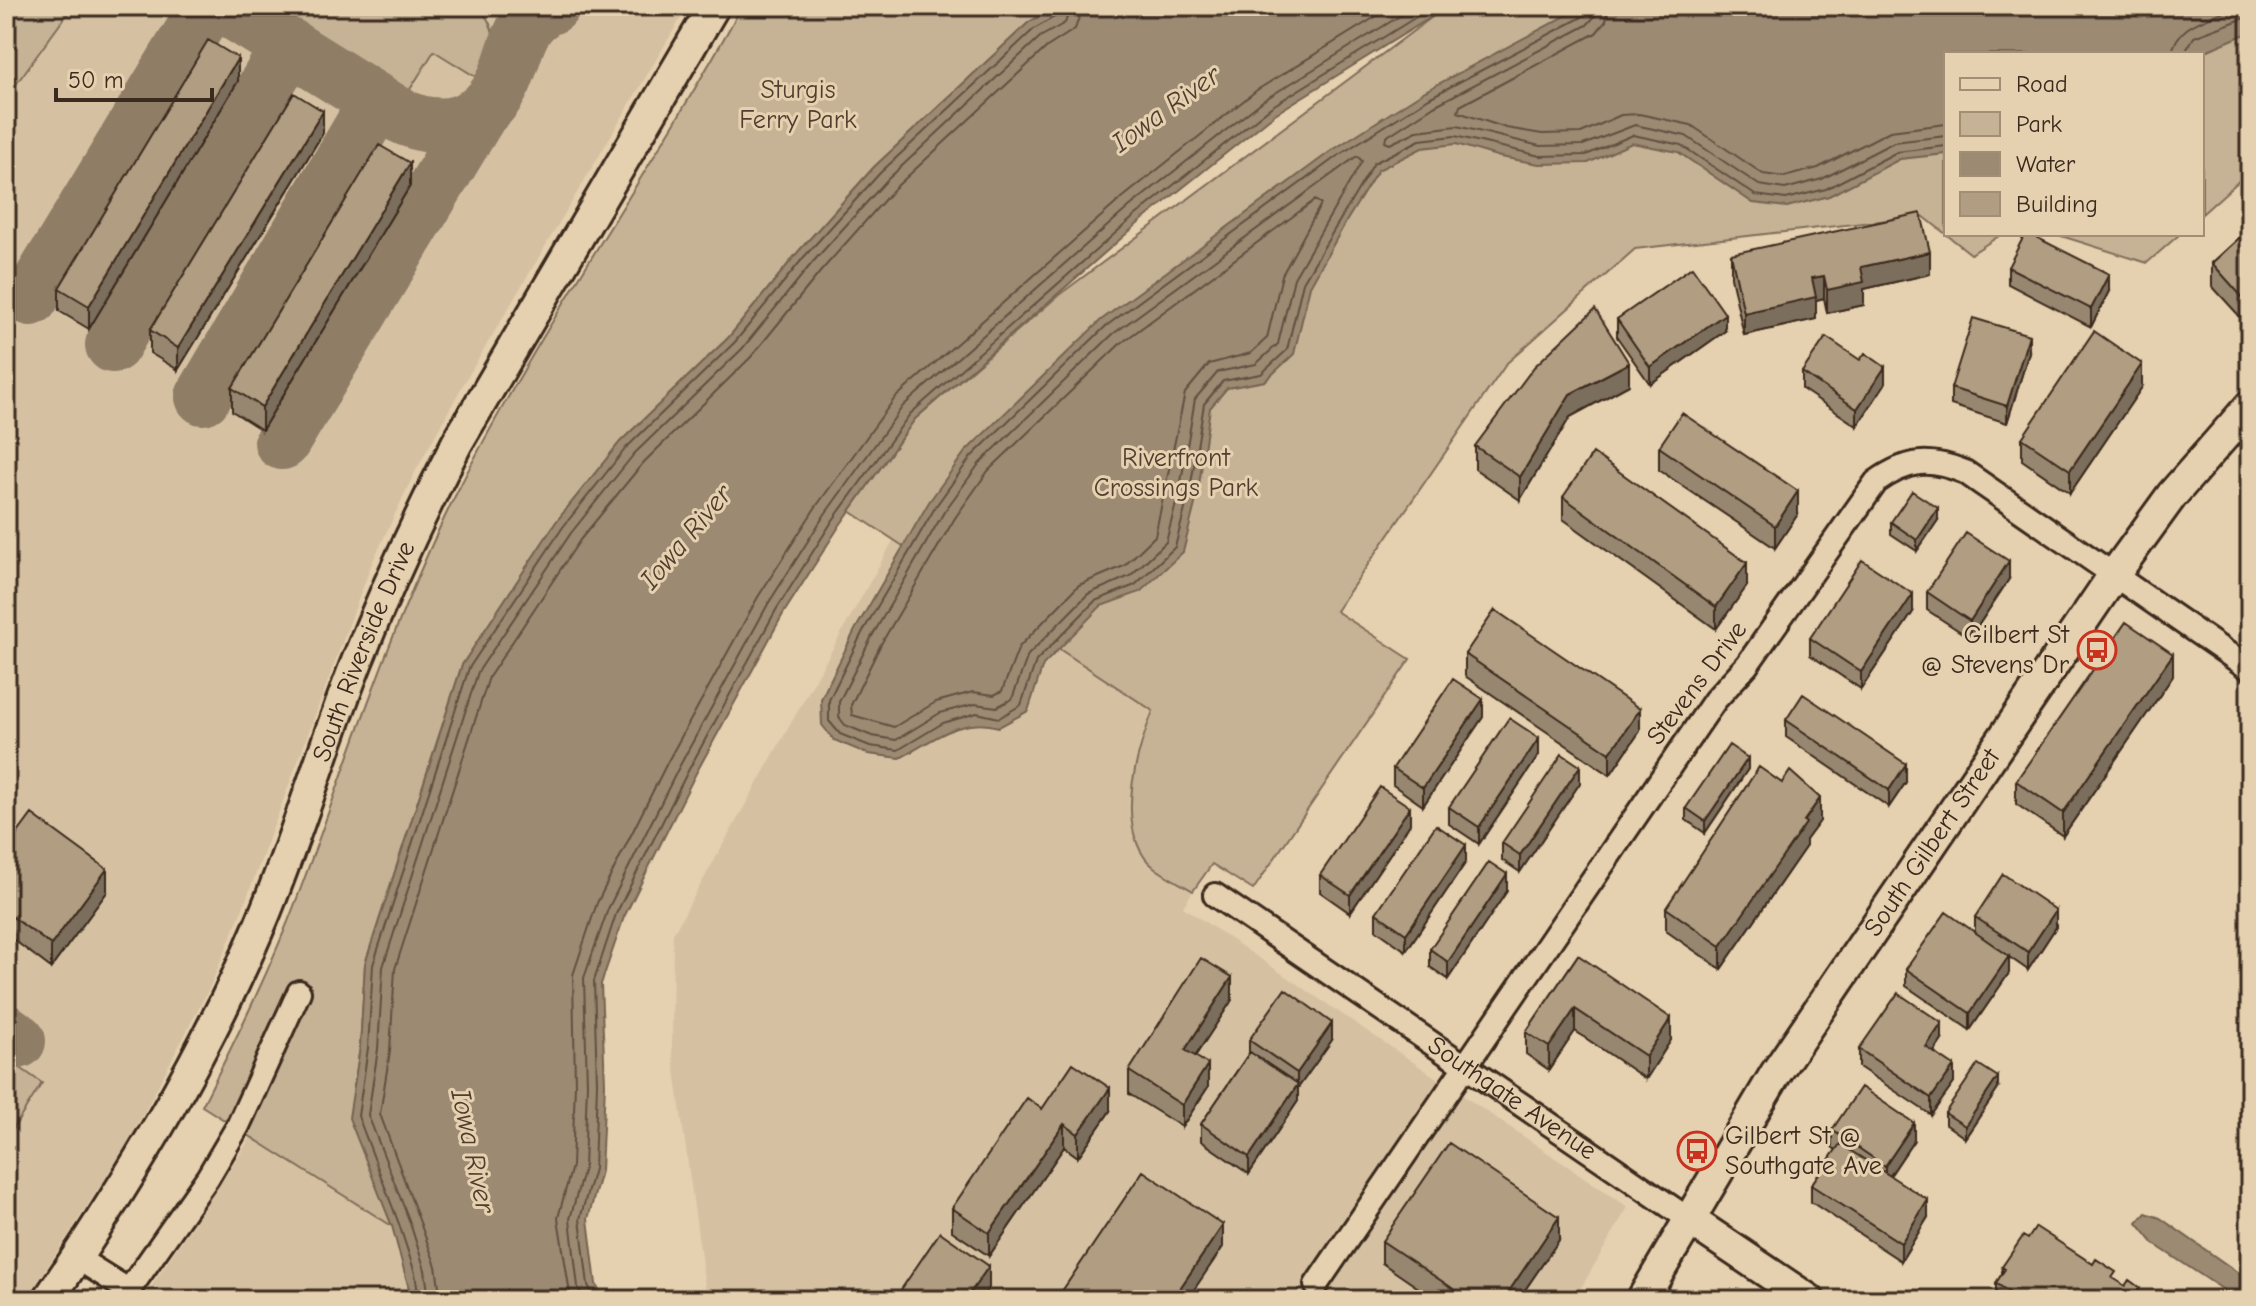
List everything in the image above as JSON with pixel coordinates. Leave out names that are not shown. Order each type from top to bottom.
[{"type":"main road","name":"South Riverside Drive","points":[[48,1300],[117,1198],[184,1081],[260,925],[356,664],[421,513],[457,443],[714,6]]},
{"type":"main road","name":"South Gilbert Street","points":[[1642,1300],[1687,1218],[1776,1073],[2114,575],[2172,495],[2250,406]]},
{"type":"main road","name":"Southgate Avenue","points":[[1687,1218],[1809,1300]]},
{"type":"street","name":"Stevens Drive","points":[[1316,1285],[1715,700],[1747,665],[1876,482],[1895,468],[1919,460],[1942,463],[1965,472],[2250,669]]},
{"type":"street","name":"Southgate Avenue","points":[[1215,895],[1687,1218]]},
{"type":"street","points":[[77,1258],[125,1295],[208,1177],[238,1126],[299,992]]},
{"type":"shaded area","points":[[6,6],[688,6],[464,383],[414,474],[372,563],[243,908],[210,987],[127,1145],[26,1300],[6,1300]]},
{"type":"shaded area","points":[[894,539],[1153,711],[1140,742],[1132,827],[1144,858],[1193,891],[1183,907],[1628,1207],[1574,1300],[707,1300],[672,1049],[673,934]]},
{"type":"shaded area","points":[[251,1137],[392,1226],[412,1300],[142,1300]]},
{"type":"green space","points":[[6,6],[73,6],[6,98]]},
{"type":"green space","points":[[255,6],[477,6],[493,33],[492,62],[484,82],[434,51],[404,99]]},
{"type":"green space","name":"Sturgis Ferry Park","points":[[742,6],[1059,6],[1029,22],[874,167],[798,252],[729,337],[620,442],[556,522],[462,665],[365,964],[360,1047],[350,1118],[392,1226],[202,1106],[277,947],[389,647],[452,502],[520,376],[707,69]]},
{"type":"green space","name":"Riverfront Crossings Park","points":[[1447,6],[2250,6],[2250,171],[2204,212],[2204,52],[1944,52],[1944,233],[1923,216],[1635,249],[1507,363],[1336,611],[1410,659],[1253,890],[1212,864],[1193,891],[1152,866],[1143,855],[1136,839],[1131,802],[1136,764],[1153,711],[850,511],[915,419],[1059,295]]},
{"type":"green space","name":"Riverfront Crossings Park","points":[[1948,236],[1999,236],[1971,254]]},
{"type":"green space","points":[[2061,236],[2178,236],[2147,263]]},
{"type":"green space","points":[[6,1058],[42,1083],[6,1140]]},
{"type":"water","name":"Iowa River","points":[[1059,6],[1449,6],[1275,114],[1141,221],[915,419],[840,525],[783,614],[695,775],[624,917],[601,984],[605,1084],[601,1171],[588,1219],[596,1284],[605,1300],[412,1300],[392,1226],[349,1118],[360,1047],[365,964],[462,665],[556,522],[620,442],[729,337],[798,252],[874,167],[1029,22]]},
{"type":"water","points":[[1584,6],[2250,6],[2250,32],[2204,52],[1944,52],[1944,154],[1900,159],[1829,196],[1787,207],[1753,203],[1678,152],[1632,143],[1588,163],[1539,164],[1456,144],[1422,148],[1378,170],[1310,286],[1294,354],[1265,381],[1227,388],[1210,408],[1198,492],[1183,552],[1140,592],[1101,606],[1043,665],[1028,711],[999,727],[985,724],[959,727],[900,758],[868,754],[834,740],[822,725],[821,699],[855,630],[929,502],[965,452],[1101,320],[1331,151],[1425,91]]},
{"type":"water","points":[[2146,1213],[2160,1218],[2250,1281],[2250,1300],[2239,1300],[2154,1244],[2137,1223]]},
{"type":"building","points":[[208,40],[238,58],[89,306],[59,288]]},
{"type":"building","points":[[294,93],[323,111],[178,348],[150,330]]},
{"type":"building","points":[[379,145],[410,163],[262,407],[232,388]]},
{"type":"building","points":[[1921,213],[1930,252],[1861,267],[1864,282],[1827,290],[1824,276],[1812,278],[1816,297],[1744,313],[1731,254]]},
{"type":"building","points":[[2250,228],[2250,294],[2244,299],[2212,263]]},
{"type":"building","points":[[2024,236],[2034,236],[2109,274],[2091,309],[2008,267]]},
{"type":"building","points":[[1692,267],[1725,314],[1650,367],[1617,319]]},
{"type":"building","points":[[1595,309],[1629,363],[1570,394],[1520,477],[1475,446],[1534,367]]},
{"type":"building","points":[[1973,318],[2029,335],[2007,406],[1951,388]]},
{"type":"building","points":[[2094,331],[2142,364],[2070,470],[2022,438]]},
{"type":"building","points":[[1826,337],[1860,360],[1865,353],[1885,367],[1857,409],[1802,372]]},
{"type":"building","points":[[1682,413],[1798,491],[1775,526],[1659,447]]},
{"type":"building","points":[[1593,453],[1747,563],[1716,607],[1563,497]]},
{"type":"building","points":[[1912,491],[1938,508],[1917,540],[1891,522]]},
{"type":"building","points":[[1966,533],[2009,561],[1970,621],[1927,592]]},
{"type":"building","points":[[1862,560],[1913,594],[1861,672],[1810,638]]},
{"type":"building","points":[[1495,610],[1640,709],[1610,753],[1465,654]]},
{"type":"building","points":[[2126,622],[2173,654],[2063,813],[2016,781]]},
{"type":"building","points":[[1453,679],[1483,699],[1423,788],[1393,768]]},
{"type":"building","points":[[1803,694],[1906,764],[1889,790],[1786,720]]},
{"type":"building","points":[[1509,718],[1539,738],[1479,827],[1449,807]]},
{"type":"building","points":[[1729,745],[1748,758],[1705,821],[1686,808]]},
{"type":"building","points":[[1562,754],[1580,766],[1520,855],[1502,843]]},
{"type":"building","points":[[1759,767],[1782,783],[1790,771],[1820,798],[1721,946],[1666,908]]},
{"type":"building","points":[[1380,787],[1410,807],[1350,895],[1320,875]]},
{"type":"building","points":[[32,814],[107,869],[51,945],[6,912],[6,849]]},
{"type":"building","points":[[1436,825],[1466,845],[1406,934],[1376,913]]},
{"type":"building","points":[[1489,862],[1507,874],[1448,962],[1430,949]]},
{"type":"building","points":[[2003,874],[2056,910],[2028,952],[1975,917]]},
{"type":"building","points":[[1946,912],[2009,956],[1970,1013],[1906,969]]},
{"type":"building","points":[[1578,955],[1671,1018],[1646,1056],[1575,1009],[1549,1047],[1526,1032]]},
{"type":"building","points":[[1201,958],[1232,977],[1185,1050],[1208,1064],[1182,1105],[1129,1071]]},
{"type":"building","points":[[1285,989],[1332,1023],[1297,1073],[1249,1040]]},
{"type":"building","points":[[1898,993],[1942,1023],[1926,1047],[1954,1066],[1931,1098],[1859,1049]]},
{"type":"building","points":[[1250,1052],[1298,1084],[1249,1157],[1201,1124]]},
{"type":"building","points":[[1073,1063],[1110,1088],[1078,1134],[1064,1124],[989,1233],[952,1208],[1027,1098],[1042,1109]]},
{"type":"building","points":[[1978,1064],[1998,1077],[1965,1126],[1945,1113]]},
{"type":"building","points":[[1861,1087],[1914,1123],[1885,1166],[1832,1130]]},
{"type":"building","points":[[1449,1143],[1559,1217],[1503,1300],[1470,1300],[1382,1241]]},
{"type":"building","points":[[1840,1144],[1928,1200],[1901,1243],[1811,1185]]},
{"type":"building","points":[[1143,1171],[1223,1225],[1172,1300],[1056,1300]]},
{"type":"building","points":[[2036,1227],[2093,1264],[2096,1259],[2116,1272],[2112,1278],[2125,1286],[2129,1280],[2140,1288],[2136,1294],[2144,1299],[2148,1294],[2156,1300],[2020,1300],[1996,1283],[2005,1269],[2002,1267],[2023,1236],[2028,1239]]},
{"type":"building","points":[[940,1232],[989,1266],[965,1300],[894,1300]]},
{"type":"taxiway","points":[[31,298],[208,6]]},
{"type":"taxiway","points":[[224,6],[397,114],[428,125],[458,123],[484,109],[504,81],[525,28],[540,12],[552,6]]},
{"type":"taxiway","points":[[113,345],[289,46]]},
{"type":"taxiway","points":[[203,397],[377,101]]},
{"type":"taxiway","points":[[282,442],[480,113]]},
{"type":"taxiway","points":[[6,1032],[18,1041]]},
{"type":"place","name":"Gilbert St @ Stevens Dr","points":[[2097,650]]},
{"type":"place","name":"Gilbert St @ Southgate Ave","points":[[1697,1151]]}]
